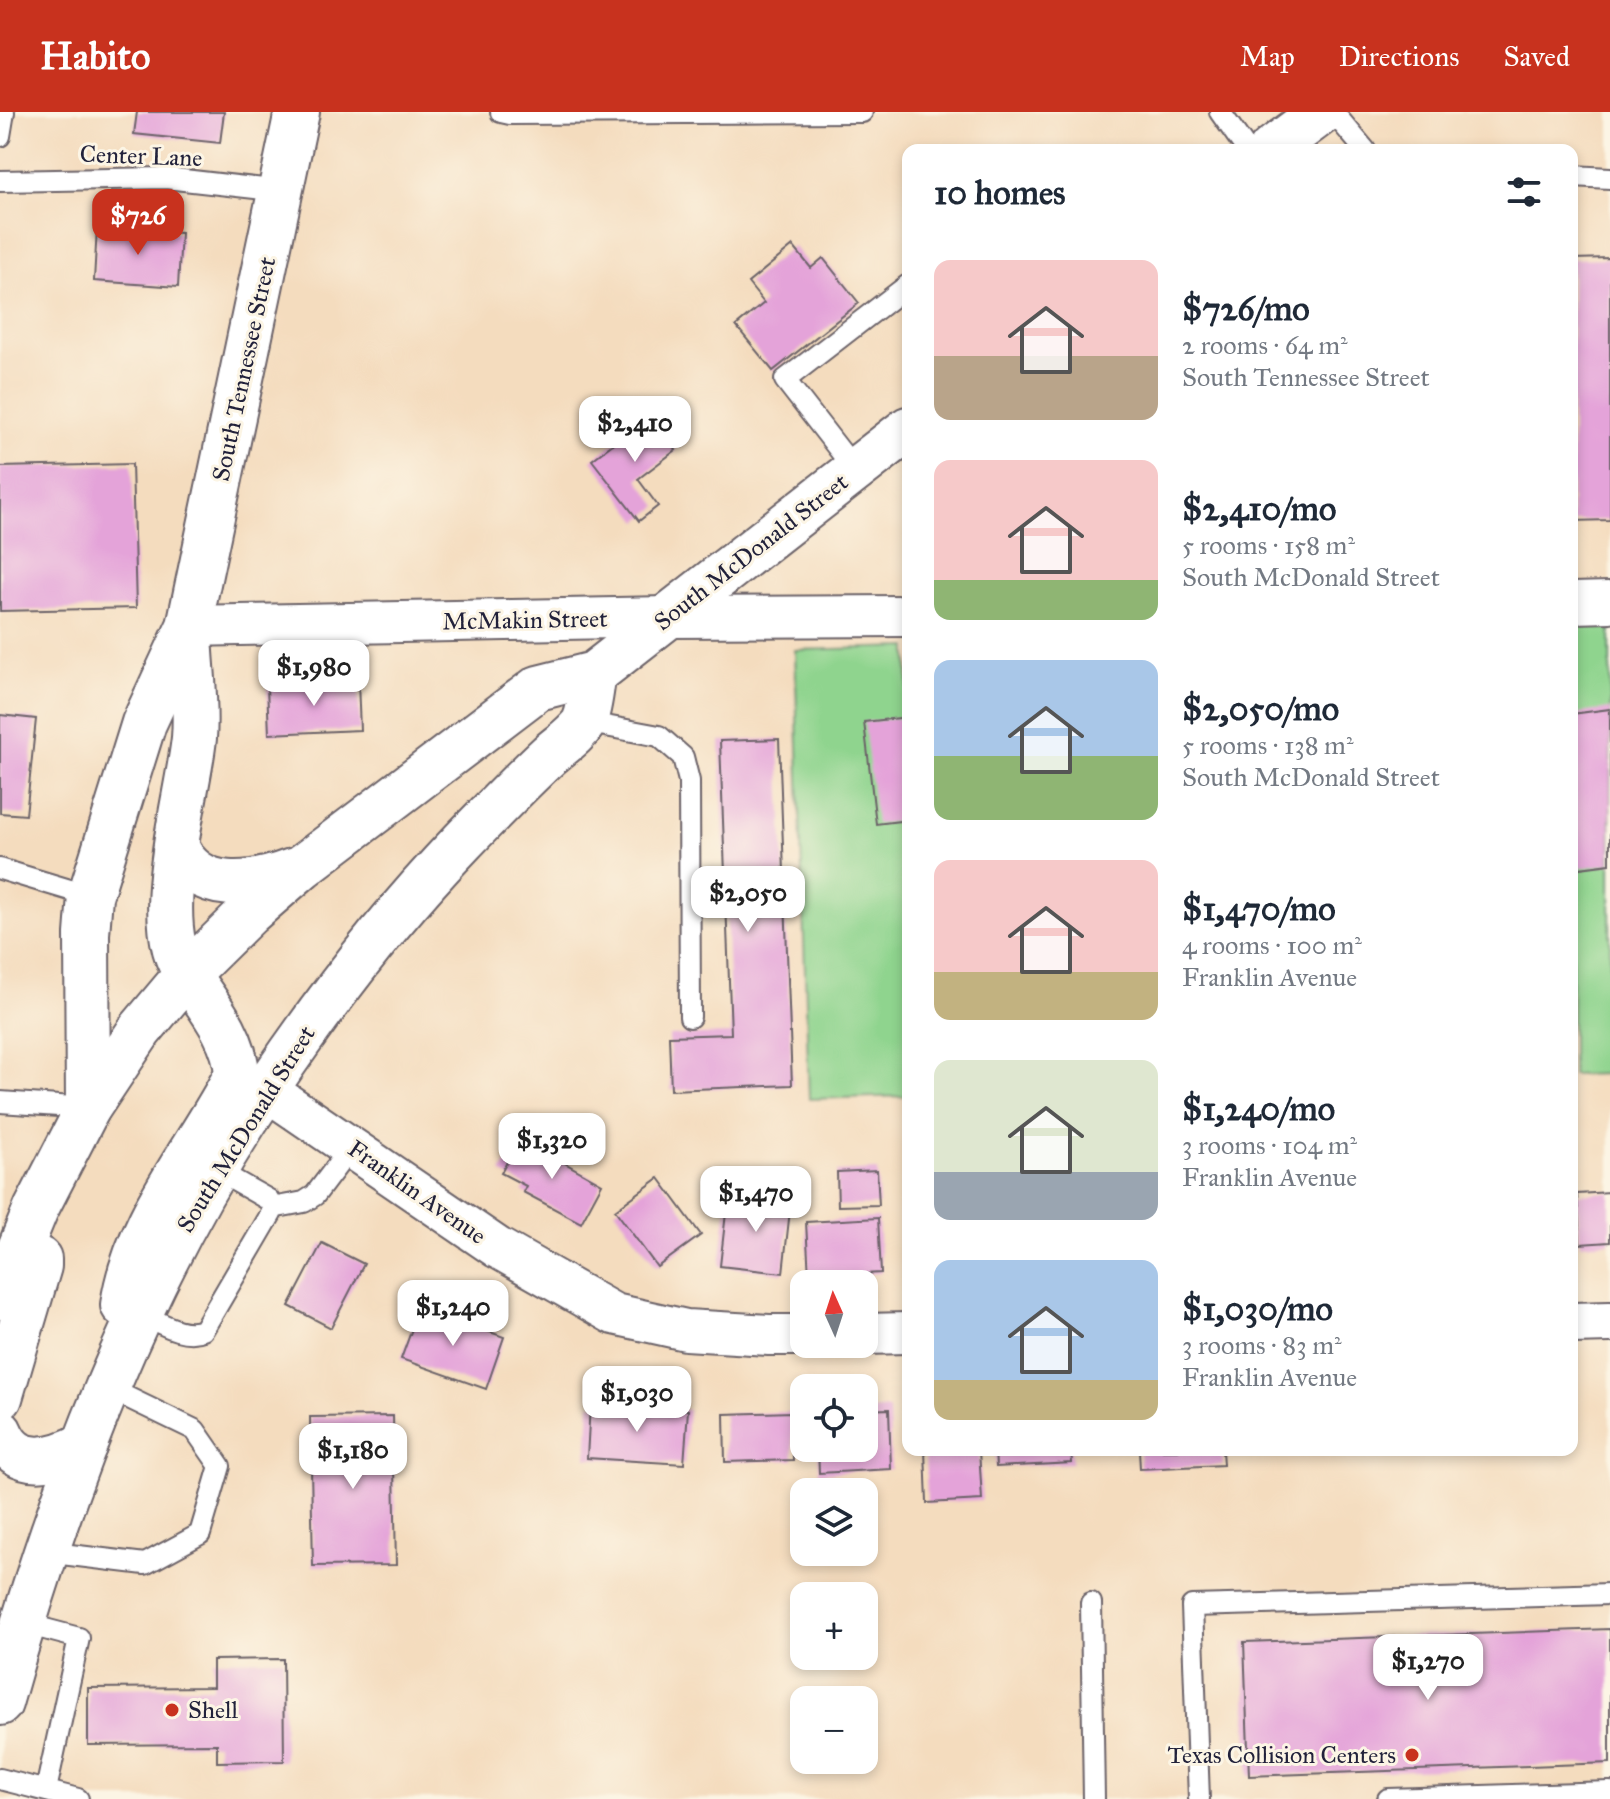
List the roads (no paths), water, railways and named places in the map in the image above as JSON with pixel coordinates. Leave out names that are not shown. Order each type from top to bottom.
[{"type":"main road","name":"South Tennessee Street","points":[[88,1108],[87,934],[90,896],[144,723],[189,626],[297,112]]},
{"type":"main road","points":[[1279,144],[1322,112]]},
{"type":"main road","name":"South McDonald Street","points":[[0,1297],[36,1209],[88,1108],[140,1030],[187,974],[249,913],[302,867],[538,688],[594,674],[902,434]]},
{"type":"main road","name":"South Tennessee Street","points":[[110,1384],[124,1295],[151,1218],[237,1074],[236,1061],[225,1032],[178,963],[170,931],[172,882],[194,734],[189,626]]},
{"type":"main road","points":[[584,722],[594,674]]},
{"type":"main road","name":"South McDonald Street","points":[[0,1703],[45,1552],[85,1444],[141,1314],[187,1219],[216,1170],[265,1089],[323,1006],[414,894],[504,798],[584,722]]},
{"type":"main road","points":[[177,847],[187,865],[223,883],[255,883],[302,867]]},
{"type":"main road","points":[[0,1398],[39,1266],[36,1209]]},
{"type":"main road","points":[[0,1432],[14,1452],[28,1458],[53,1458],[85,1444]]},
{"type":"street","points":[[1578,603],[1610,602]]},
{"type":"street","name":"McMakin Street","points":[[189,626],[902,616]]},
{"type":"street","name":"Franklin Avenue","points":[[265,1089],[498,1248],[614,1314],[686,1330],[790,1335]]},
{"type":"street","points":[[1578,1323],[1610,1322]]},
{"type":"street","points":[[878,1334],[902,1333]]},
{"type":"lane","points":[[0,136],[4,112]]},
{"type":"lane","points":[[501,112],[862,112]]},
{"type":"lane","points":[[1220,112],[1243,144]]},
{"type":"lane","points":[[1333,112],[1360,144]]},
{"type":"lane","points":[[1578,176],[1610,178]]},
{"type":"lane","name":"Center Lane","points":[[0,181],[166,178],[281,191]]},
{"type":"lane","points":[[855,470],[785,380],[902,290]]},
{"type":"lane","points":[[584,722],[659,736],[683,757],[689,781],[690,1017]]},
{"type":"lane","points":[[0,869],[90,896]]},
{"type":"lane","points":[[0,1102],[88,1108]]},
{"type":"lane","points":[[141,1314],[184,1333],[203,1330],[272,1208],[304,1202],[315,1195],[352,1146]]},
{"type":"lane","points":[[216,1170],[269,1200],[272,1208]]},
{"type":"lane","points":[[45,1552],[145,1564],[200,1534],[220,1466],[195,1430],[110,1384]]},
{"type":"lane","points":[[1199,1799],[1192,1606],[1610,1594]]},
{"type":"lane","points":[[1091,1603],[1094,1799]]},
{"type":"lane","points":[[22,1623],[79,1638],[46,1790]]},
{"type":"lane","points":[[0,1779],[78,1799]]},
{"type":"lane","points":[[1388,1799],[1610,1792]]},
{"type":"place","name":"Shell","points":[[172,1710]]},
{"type":"place","name":"Texas Collision Centers","points":[[1412,1755]]}]
